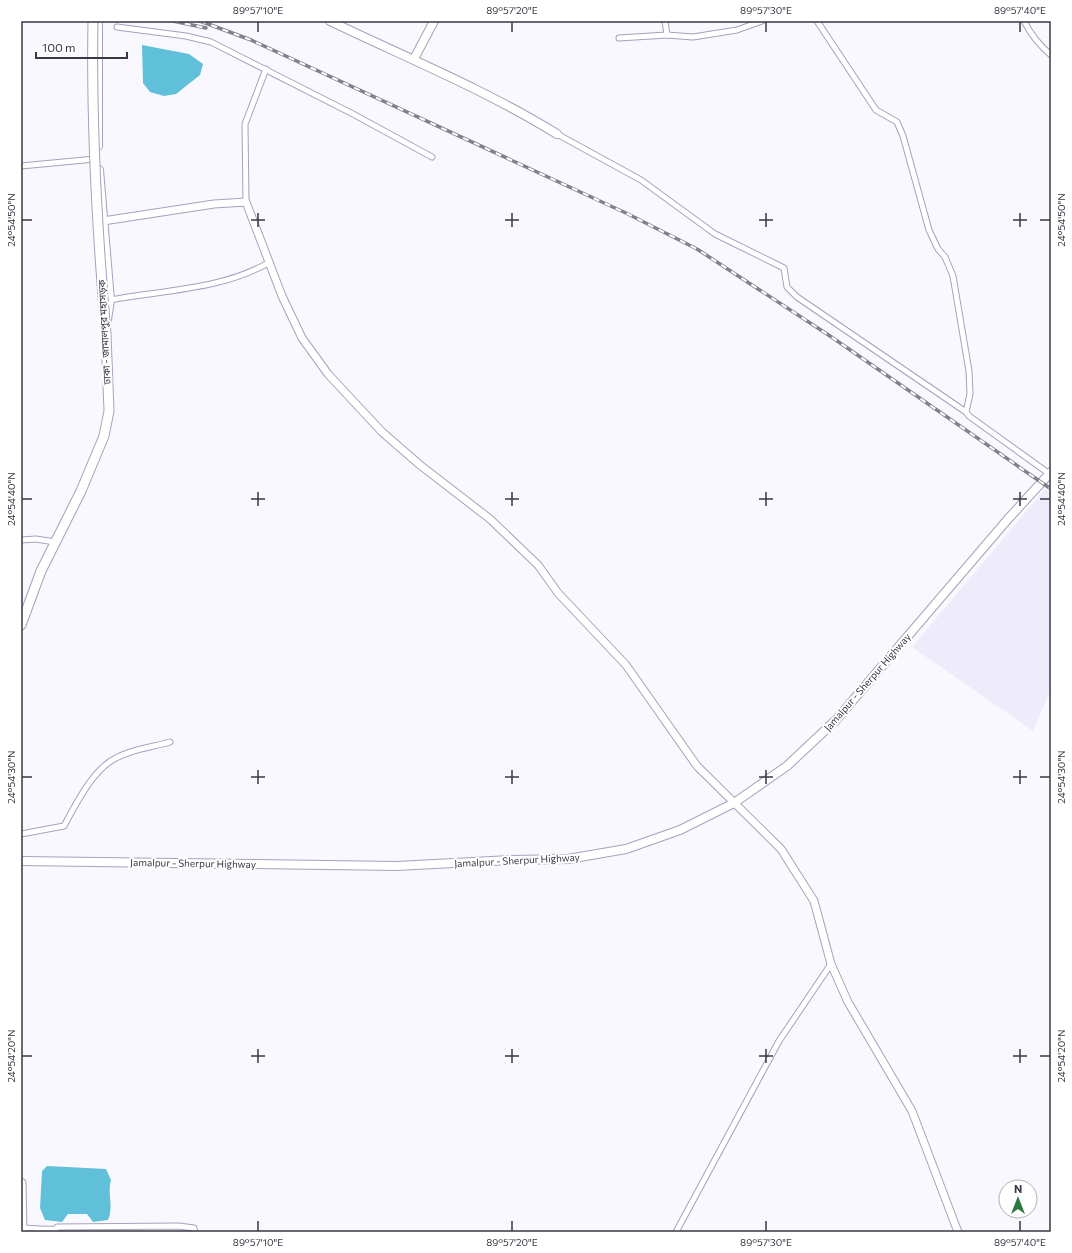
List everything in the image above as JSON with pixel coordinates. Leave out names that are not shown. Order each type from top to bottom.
[{"type":"highway","name":"ঢাকা - জামালপুর মহাসড়ক","points":[[21,625],[41,571],[81,491],[104,436],[109,411],[106,334],[96,222],[93,156],[93,21]]},
{"type":"highway","points":[[21,1183],[22,1230]]},
{"type":"main road","points":[[98,21],[98,159],[110,300],[106,334]]},
{"type":"main road","points":[[330,21],[414,59],[520,111],[557,134]]},
{"type":"main road","points":[[414,59],[434,21]]},
{"type":"main road","points":[[103,220],[214,204],[246,202],[282,296],[302,338],[328,374],[382,432],[420,465],[490,519],[538,565],[558,593],[626,665],[697,766],[781,849],[814,901],[831,964],[848,1002],[912,1111],[958,1232]]},
{"type":"main road","name":"Jamalpur - Sherpur Highway","points":[[21,861],[397,866],[512,860],[568,859],[626,850],[680,830],[734,803],[787,766],[836,720],[1008,518],[1050,473]]},
{"type":"street","points":[[665,21],[667,35]]},
{"type":"street","points":[[619,38],[667,35],[692,37],[737,30],[762,21]]},
{"type":"street","points":[[817,21],[876,110],[896,122],[903,136],[929,230],[938,249],[945,257],[952,276],[969,371],[970,394],[966,412]]},
{"type":"street","points":[[1024,21],[1030,34],[1040,46],[1051,55]]},
{"type":"street","points":[[117,27],[186,36],[211,42],[266,69],[432,157]]},
{"type":"street","points":[[246,202],[245,124],[266,69]]},
{"type":"street","points":[[557,134],[641,180],[715,234],[784,268],[787,287],[797,297],[966,412],[969,416],[1050,473]]},
{"type":"street","points":[[21,166],[98,159]]},
{"type":"street","points":[[110,300],[143,294],[199,288],[254,271],[270,262]]},
{"type":"street","points":[[21,540],[36,539],[56,542]]},
{"type":"street","points":[[21,834],[64,826],[90,782],[98,772],[116,758],[170,742]]},
{"type":"street","points":[[676,1232],[779,1041],[831,964]]},
{"type":"street","points":[[22,1230],[41,1228],[48,1230],[56,1229],[57,1227],[89,1229],[146,1229],[179,1226],[194,1228],[194,1232]]},
{"type":"shaded area","points":[[1045,489],[1051,494],[1051,689],[1033,731],[912,647]]},
{"type":"water","points":[[142,45],[189,54],[203,64],[200,75],[176,94],[164,96],[150,92],[143,83]]},
{"type":"water","points":[[47,1166],[106,1169],[111,1180],[110,1215],[108,1220],[93,1222],[87,1214],[68,1214],[62,1222],[45,1220],[40,1208],[42,1171]]},
{"type":"railway","points":[[173,21],[206,28]]},
{"type":"railway","points":[[200,21],[251,40],[628,214],[697,249],[830,336],[1051,489]]}]
